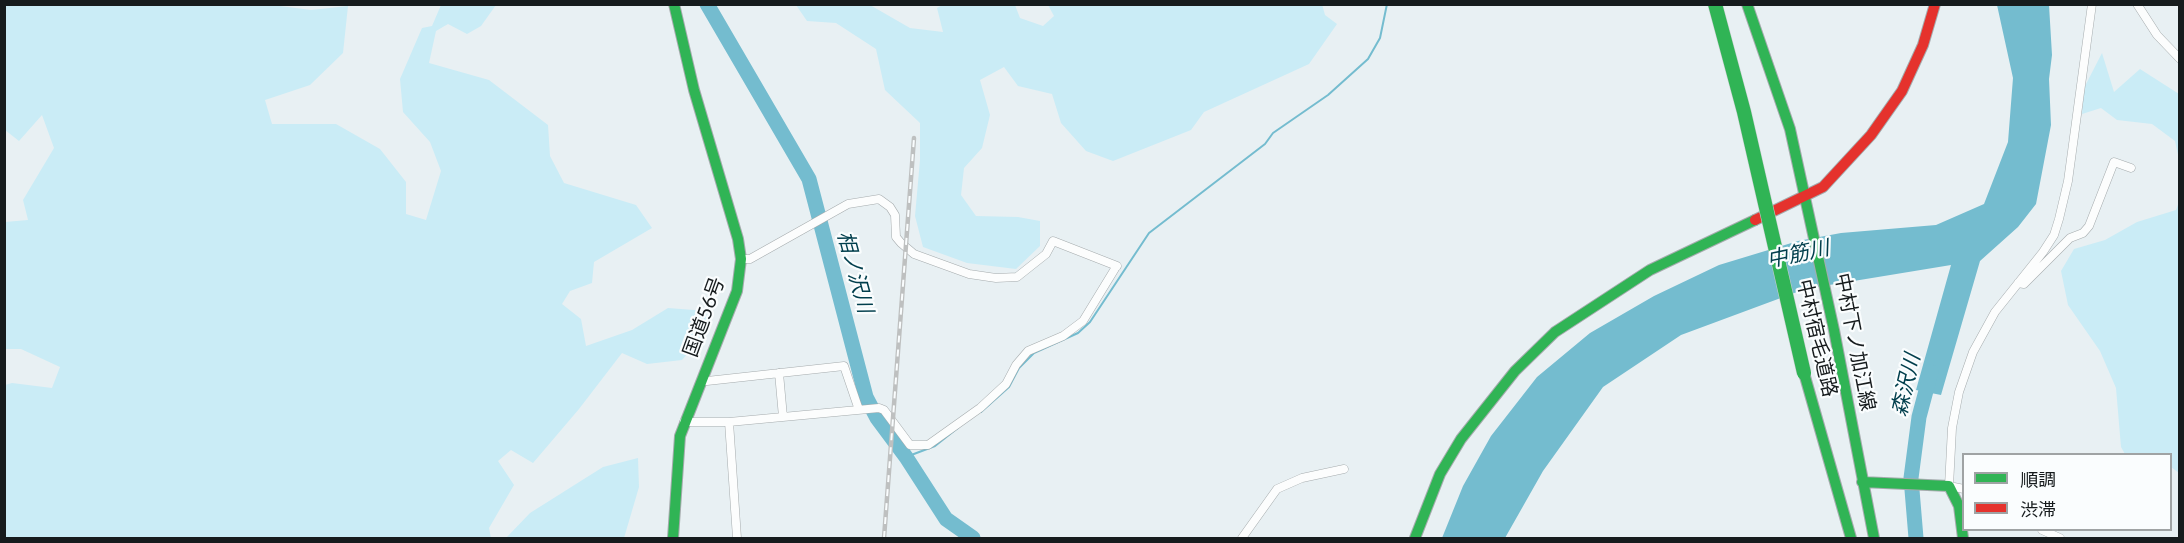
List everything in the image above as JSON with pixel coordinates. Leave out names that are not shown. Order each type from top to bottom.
[{"type":"main road","name":"国道56号","points":[[673,538],[677,454],[684,422],[737,291],[741,259],[738,239],[694,90],[674,4]]},
{"type":"main road","name":"中村宿毛道路","points":[[1714,4],[1744,112],[1804,373],[1851,538]]},
{"type":"main road","name":"中村下ノ加江線","points":[[1747,4],[1790,129],[1807,199],[1874,538]]},
{"type":"main road","points":[[1415,538],[1420,518],[1440,474],[1461,439],[1515,371],[1555,332],[1650,270],[1807,199],[1823,187],[1877,126],[1902,91],[1923,45],[1935,4]]},
{"type":"main road","points":[[1862,482],[1943,486],[1959,506],[1962,530]]},
{"type":"street","points":[[1962,489],[1943,486],[1952,428],[1972,352],[1995,312],[2054,235],[2068,182],[2092,4]]},
{"type":"street","points":[[2137,4],[2157,35],[2180,59]]},
{"type":"street","points":[[2018,283],[2024,284],[2070,238],[2083,233],[2089,225],[2114,162],[2131,168]]},
{"type":"street","points":[[684,422],[729,422],[879,408],[884,410],[909,445],[928,445],[1006,384],[1016,364],[1028,351],[1063,336],[1083,321],[1117,267],[1053,241],[1046,254],[1017,277],[996,278],[969,274],[914,254],[896,237],[895,215],[890,207],[879,199],[848,204],[750,259],[741,259]]},
{"type":"street","points":[[702,378],[707,381],[844,366],[862,409]]},
{"type":"street","points":[[779,373],[783,417]]},
{"type":"street","points":[[729,422],[737,538]]},
{"type":"street","points":[[1242,538],[1276,489],[1302,478],[1344,469]]},
{"type":"street","points":[[2045,531],[2060,538]]},
{"type":"shaded area","points":[[265,4],[311,10],[348,6],[343,53],[310,85],[265,100],[272,124],[336,124],[380,149],[406,182],[406,214],[426,220],[441,171],[430,142],[403,112],[400,79],[422,28],[432,26],[441,5],[496,5],[481,26],[467,34],[448,24],[436,31],[429,63],[489,80],[548,125],[550,156],[564,183],[636,205],[652,228],[594,262],[592,283],[570,291],[562,304],[581,319],[586,346],[632,330],[668,308],[707,311],[703,336],[682,360],[647,364],[622,353],[533,463],[511,450],[498,461],[514,485],[489,528],[491,538],[5,538],[5,385],[12,383],[52,388],[60,367],[21,349],[5,349],[5,222],[28,220],[23,200],[54,148],[42,115],[19,141],[5,130],[5,5]]},
{"type":"shaded area","points":[[944,4],[1015,5],[1020,18],[1043,26],[1054,16],[1048,5],[1322,4],[1325,15],[1337,24],[1309,64],[1204,112],[1191,130],[1113,161],[1086,151],[1061,123],[1052,94],[1018,86],[1004,67],[980,80],[990,115],[982,148],[964,168],[961,195],[976,216],[1018,217],[1040,221],[1040,246],[1016,269],[967,263],[923,247],[915,216],[920,160],[920,123],[885,90],[876,49],[836,23],[807,21],[796,5],[870,5],[910,28],[943,32],[937,8]]},
{"type":"shaded area","points":[[2102,53],[2114,92],[2140,69],[2179,94],[2179,159],[2175,141],[2152,124],[2117,120],[2101,108],[2082,114],[2084,88]]},
{"type":"shaded area","points":[[2179,202],[2179,473],[2172,468],[2172,453],[2124,453],[2121,447],[2116,388],[2100,351],[2068,305],[2061,271],[2074,249],[2105,240],[2137,222],[2176,210]]},
{"type":"shaded area","points":[[638,458],[639,487],[624,538],[506,538],[530,513],[603,467]]},
{"type":"water","name":"中筋川","points":[[1997,5],[2049,5],[2052,55],[2049,79],[2051,125],[2036,204],[2018,227],[1980,261],[1941,395],[1916,390],[1951,265],[1805,289],[1681,335],[1603,387],[1543,471],[1505,538],[1442,538],[1463,486],[1491,436],[1537,377],[1590,333],[1654,296],[1719,265],[1798,241],[1841,233],[1936,225],[1984,204],[2008,142],[2013,78]]},
{"type":"waterway","name":"相ノ沢川","points":[[707,4],[809,179],[866,397],[877,418],[906,457],[946,519],[973,538]]},
{"type":"waterway","points":[[981,412],[1009,387],[1019,368],[1034,353],[1078,333],[1090,322],[1149,233],[1265,144],[1273,133],[1328,95],[1368,59],[1380,38],[1387,4]]},
{"type":"waterway","name":"森沢川","points":[[1916,538],[1911,478],[1919,417],[1931,372]]},
{"type":"waterway","points":[[906,457],[935,446],[959,427]]},
{"type":"railway","points":[[884,538],[914,138]]},
{"type":"traffic: fast","points":[[673,538],[680,436],[737,291],[741,259],[738,239],[694,90],[674,4]]},
{"type":"traffic: fast","points":[[1715,4],[1744,112],[1804,373]]},
{"type":"traffic: fast","points":[[1747,4],[1790,129],[1834,330],[1874,538]]},
{"type":"traffic: fast","points":[[1415,538],[1440,474],[1461,439],[1515,371],[1555,332],[1650,270],[1755,220]]},
{"type":"traffic: fast","points":[[1804,373],[1851,538]]},
{"type":"traffic: fast","points":[[1862,482],[1949,486],[1959,506],[1962,530]]},
{"type":"traffic: fast","points":[[1962,531],[1963,538]]},
{"type":"traffic: jam","points":[[1755,220],[1823,187],[1871,135],[1902,91],[1923,45],[1935,4]]}]
